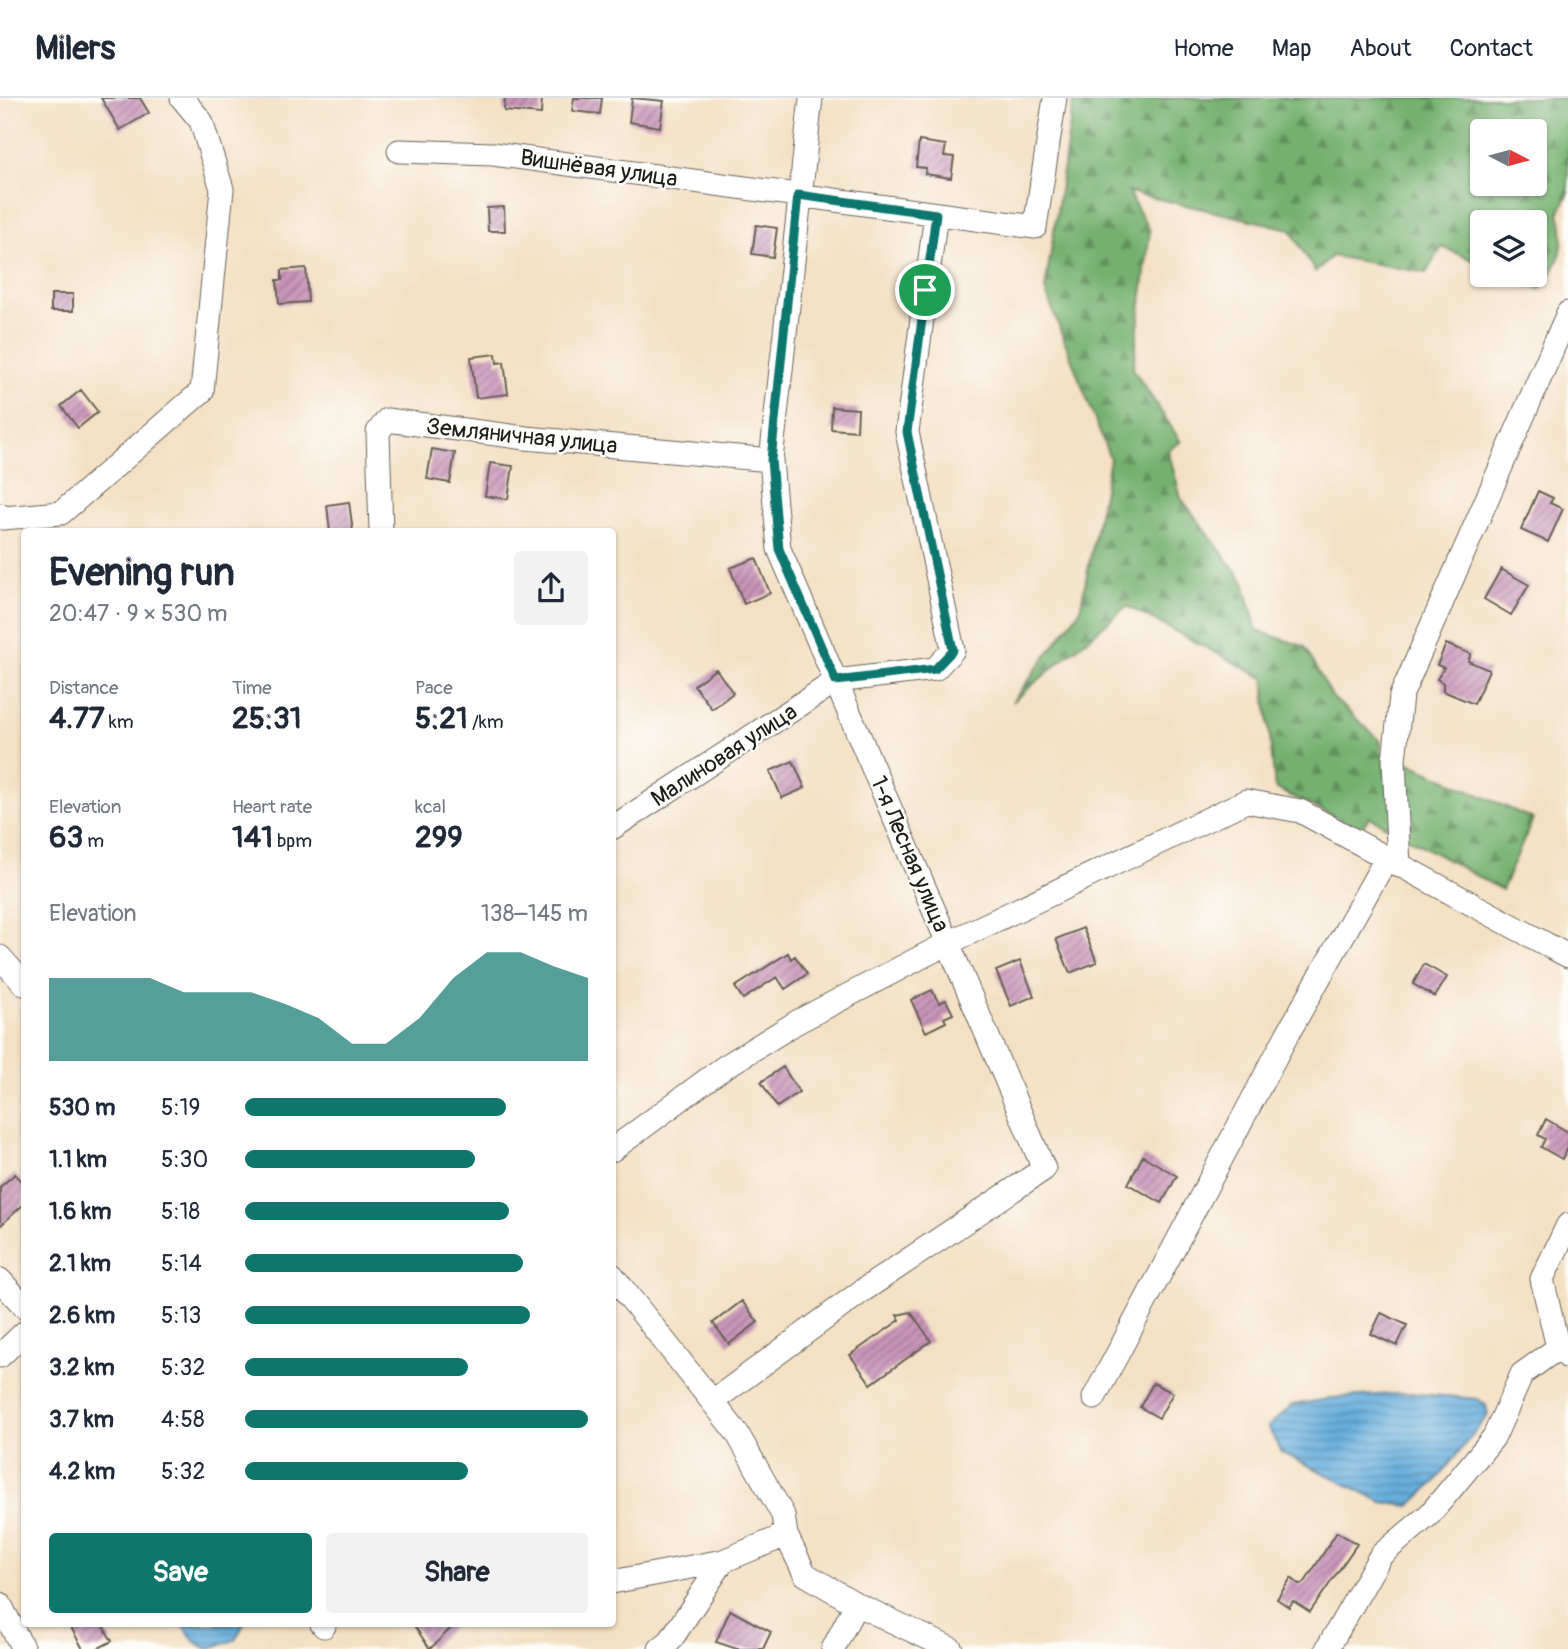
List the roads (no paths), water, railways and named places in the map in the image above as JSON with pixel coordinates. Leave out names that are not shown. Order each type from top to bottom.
[{"type":"street","points":[[0,515],[3,518],[61,513],[202,391],[222,189],[201,121],[182,98]]},
{"type":"street","name":"1-я Лесная улица","points":[[811,98],[798,195],[771,460],[779,549],[948,943],[1246,801],[1300,811],[1568,956]]},
{"type":"street","name":"Вишнёвая улица","points":[[398,151],[493,153],[1035,228],[1055,98]]},
{"type":"street","points":[[836,681],[935,669],[953,650],[907,432],[936,214]]},
{"type":"street","points":[[1094,1398],[1287,1035],[1393,862],[1394,760],[1401,696],[1568,313]]},
{"type":"street","name":"Земляничная улица","points":[[381,528],[378,432],[387,420],[526,438],[771,460]]},
{"type":"street","name":"Малиновая улица","points":[[616,825],[836,681]]},
{"type":"street","points":[[616,1147],[733,1061],[797,1022],[948,943],[1045,1170],[862,1291],[713,1401]]},
{"type":"street","points":[[0,957],[21,981]]},
{"type":"street","points":[[1327,1649],[1381,1555],[1430,1514],[1494,1437],[1522,1374],[1563,1353],[1542,1279],[1568,1225]]},
{"type":"street","points":[[0,1280],[21,1303]]},
{"type":"street","points":[[616,1280],[737,1433],[783,1516],[786,1535],[805,1574],[856,1604],[951,1649]]},
{"type":"street","points":[[0,1356],[21,1336]]},
{"type":"street","points":[[616,1581],[723,1561],[786,1535]]},
{"type":"street","points":[[667,1646],[723,1561]]},
{"type":"street","points":[[0,1604],[23,1649]]},
{"type":"street","points":[[833,1649],[856,1604]]},
{"type":"water","points":[[1410,1393],[1478,1399],[1486,1405],[1488,1415],[1435,1482],[1410,1506],[1384,1503],[1281,1452],[1268,1427],[1292,1405],[1341,1397]]},
{"type":"water","points":[[185,1627],[242,1627],[235,1640],[207,1649],[194,1641]]}]
